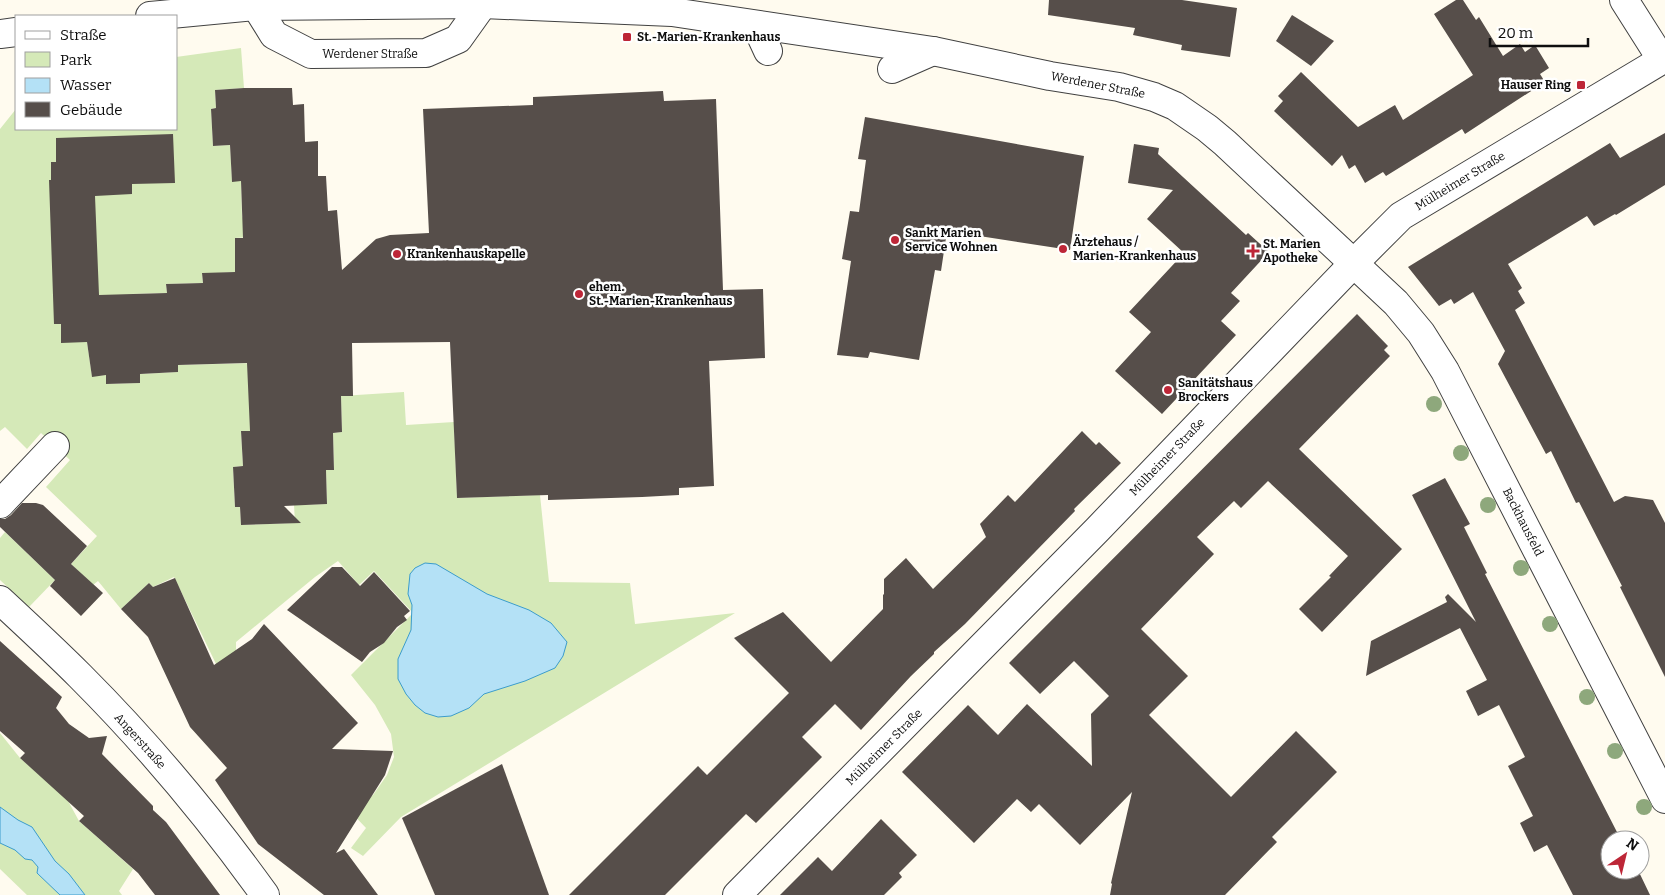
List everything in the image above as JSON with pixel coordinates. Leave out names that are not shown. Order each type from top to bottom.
[{"type":"street","points":[[1624,0],[1663,59]]},
{"type":"street","name":"Werdener Straße","points":[[256,6],[274,35],[311,54],[426,53],[458,39],[483,4]]},
{"type":"street","name":"Werdener Straße","points":[[161,15],[256,6],[483,4],[672,12],[933,51],[1050,76],[1119,87],[1154,97],[1175,106],[1207,128],[1354,262]]},
{"type":"street","points":[[756,25],[768,51]]},
{"type":"street","points":[[0,34],[15,32]]},
{"type":"street","points":[[892,69],[933,51]]},
{"type":"street","name":"Mülheimer Straße","points":[[737,895],[1090,537],[1354,262],[1401,216],[1663,59]]},
{"type":"street","name":"Backhausfeld","points":[[1354,262],[1396,303],[1421,333],[1445,371],[1665,799]]},
{"type":"street","points":[[0,504],[55,446]]},
{"type":"street","name":"Angerstraße","points":[[0,600],[80,675],[160,763],[210,822],[265,895]]},
{"type":"green space","points":[[241,48],[244,88],[215,90],[216,108],[211,109],[213,146],[230,145],[232,181],[241,181],[242,216],[252,237],[235,238],[235,272],[202,274],[203,283],[166,284],[167,293],[131,294],[87,342],[92,376],[106,375],[106,384],[140,383],[140,374],[178,372],[178,365],[257,363],[250,431],[241,432],[243,466],[233,467],[235,507],[240,507],[241,525],[295,523],[294,505],[327,504],[326,470],[334,470],[333,433],[342,432],[341,396],[404,392],[406,425],[454,422],[457,498],[540,495],[549,582],[630,583],[635,624],[735,613],[401,817],[363,856],[351,848],[366,828],[347,808],[373,795],[387,775],[394,757],[391,734],[375,705],[351,675],[413,613],[374,571],[359,585],[338,561],[315,577],[236,642],[236,657],[217,666],[174,577],[153,587],[149,583],[121,609],[98,581],[93,585],[71,564],[97,536],[46,487],[70,460],[41,433],[27,449],[5,427],[0,431],[0,129],[15,110],[15,130],[178,130],[178,57]]},
{"type":"green space","points":[[5,532],[55,580],[29,607],[0,580],[0,538]]},
{"type":"green space","points":[[0,733],[20,758],[67,799],[79,821],[133,869],[119,891],[122,895],[27,895],[0,869]]},
{"type":"water","points":[[425,563],[436,564],[487,594],[529,610],[551,623],[567,642],[563,656],[555,668],[525,681],[484,694],[469,708],[451,716],[438,717],[425,713],[415,705],[406,694],[398,679],[398,659],[411,630],[412,605],[408,594],[410,574],[415,568]]},
{"type":"water","points":[[0,807],[32,827],[55,861],[69,874],[85,895],[60,895],[37,873],[38,867],[32,860],[25,859],[15,850],[0,843]]},
{"type":"building","points":[[1049,0],[1182,0],[1237,8],[1230,57],[1181,50],[1182,45],[1133,35],[1135,28],[1048,15]]},
{"type":"building","points":[[1456,0],[1463,0],[1476,20],[1479,17],[1503,56],[1520,44],[1525,52],[1535,45],[1549,68],[1540,74],[1545,82],[1465,134],[1462,129],[1386,176],[1383,172],[1365,183],[1355,165],[1349,169],[1342,155],[1332,166],[1274,111],[1283,101],[1278,96],[1301,72],[1358,127],[1395,105],[1403,120],[1473,75],[1434,14]]},
{"type":"building","points":[[1292,15],[1334,41],[1311,66],[1276,41]]},
{"type":"building","points":[[292,88],[293,105],[304,104],[305,142],[318,141],[318,176],[326,176],[328,211],[337,210],[342,270],[376,239],[390,235],[429,233],[423,109],[533,105],[533,97],[663,91],[664,101],[716,99],[723,290],[763,289],[765,358],[709,361],[714,486],[679,488],[679,495],[642,497],[548,500],[548,495],[457,498],[450,342],[352,343],[353,396],[341,396],[342,432],[333,433],[334,470],[326,470],[327,504],[284,506],[301,523],[241,525],[240,507],[235,507],[233,467],[243,466],[241,431],[250,431],[247,363],[178,365],[178,372],[140,374],[140,383],[106,384],[106,375],[92,377],[87,342],[61,343],[61,324],[54,324],[49,180],[51,180],[51,162],[56,162],[56,138],[173,134],[175,183],[132,184],[132,194],[95,196],[99,295],[167,293],[166,284],[203,283],[202,273],[235,272],[235,238],[243,238],[241,181],[232,182],[230,145],[213,146],[211,109],[216,108],[215,90]]},
{"type":"building","name":"Sankt Marien Service Wohnen","points":[[865,117],[1084,156],[1070,250],[947,231],[941,271],[935,270],[919,360],[870,352],[868,358],[837,355],[851,261],[842,259],[850,211],[859,212],[866,160],[858,159]]},
{"type":"building","points":[[1665,133],[1665,185],[1594,226],[1587,216],[1508,264],[1522,288],[1518,291],[1525,303],[1515,310],[1614,502],[1625,496],[1653,500],[1665,523],[1665,677],[1620,587],[1622,586],[1579,502],[1576,503],[1551,451],[1546,454],[1498,364],[1505,351],[1473,292],[1454,304],[1451,299],[1439,306],[1408,267],[1610,143],[1620,158]]},
{"type":"building","points":[[1134,144],[1159,148],[1158,154],[1246,235],[1248,233],[1269,252],[1231,293],[1240,301],[1221,321],[1236,335],[1162,414],[1115,371],[1151,332],[1129,312],[1184,253],[1147,219],[1173,190],[1128,183]]},
{"type":"building","points":[[1357,314],[1388,346],[1384,350],[1390,356],[1299,449],[1402,549],[1322,632],[1299,609],[1331,577],[1329,576],[1348,556],[1268,481],[1241,508],[1234,501],[1197,537],[1214,554],[1141,629],[1188,676],[1149,715],[1231,797],[1296,731],[1337,772],[1272,837],[1277,842],[1225,895],[1110,895],[1111,883],[1132,792],[1080,845],[1039,804],[1031,812],[1017,799],[974,843],[902,772],[968,705],[998,735],[1027,704],[1092,766],[1091,714],[1109,696],[1074,661],[1040,694],[1009,663]]},
{"type":"building","points":[[1082,431],[1096,445],[1099,442],[1121,463],[1074,509],[1075,511],[965,624],[934,652],[861,730],[835,704],[802,737],[822,757],[756,823],[746,814],[665,895],[569,895],[698,766],[707,775],[789,693],[734,638],[783,612],[831,662],[883,609],[884,579],[906,558],[933,589],[986,537],[980,524],[1008,495],[1015,502]]},
{"type":"building","points":[[1445,478],[1470,524],[1464,527],[1487,573],[1485,574],[1616,830],[1600,830],[1600,880],[1643,880],[1650,895],[1573,895],[1547,845],[1534,852],[1520,823],[1533,816],[1508,766],[1525,757],[1499,705],[1478,716],[1466,691],[1487,680],[1460,628],[1366,676],[1371,641],[1447,602],[1445,597],[1448,594],[1476,622],[1412,495]]},
{"type":"building","points":[[22,503],[43,505],[87,546],[71,564],[103,593],[81,616],[50,586],[55,580],[0,527],[0,519],[5,519],[11,515]]},
{"type":"building","points":[[332,567],[342,567],[360,586],[374,572],[410,611],[404,616],[407,620],[397,627],[384,643],[370,652],[362,662],[287,610]]},
{"type":"building","points":[[175,578],[214,665],[252,639],[264,624],[358,723],[332,749],[393,751],[385,775],[336,853],[344,849],[378,895],[324,895],[258,844],[215,780],[227,768],[190,727],[148,637],[121,609],[149,583],[153,587]]},
{"type":"building","points":[[0,641],[62,697],[56,708],[69,724],[89,738],[107,736],[102,754],[153,806],[153,810],[166,822],[220,895],[155,895],[138,873],[79,821],[84,816],[20,758],[25,753],[0,731]]},
{"type":"building","points":[[502,764],[549,895],[435,895],[402,818]]},
{"type":"building","points":[[881,819],[917,855],[899,873],[902,877],[884,895],[780,895],[818,857],[832,871]]},
{"type":"place","name":"St.-Marien-Krankenhaus","points":[[627,37]]},
{"type":"place","name":"Hauser Ring","points":[[1581,85]]},
{"type":"place","name":"Sankt Marien Service Wohnen","points":[[895,240]]},
{"type":"place","name":"Ärztehaus / Marien-Krankenhaus","points":[[1063,249]]},
{"type":"place","name":"St. Marien Apotheke","points":[[1253,251]]},
{"type":"place","name":"Krankenhauskapelle","points":[[397,254]]},
{"type":"place","name":"ehem. St.-Marien-Krankenhaus","points":[[579,294]]},
{"type":"place","name":"Sanitätshaus Brockers","points":[[1168,390]]}]
